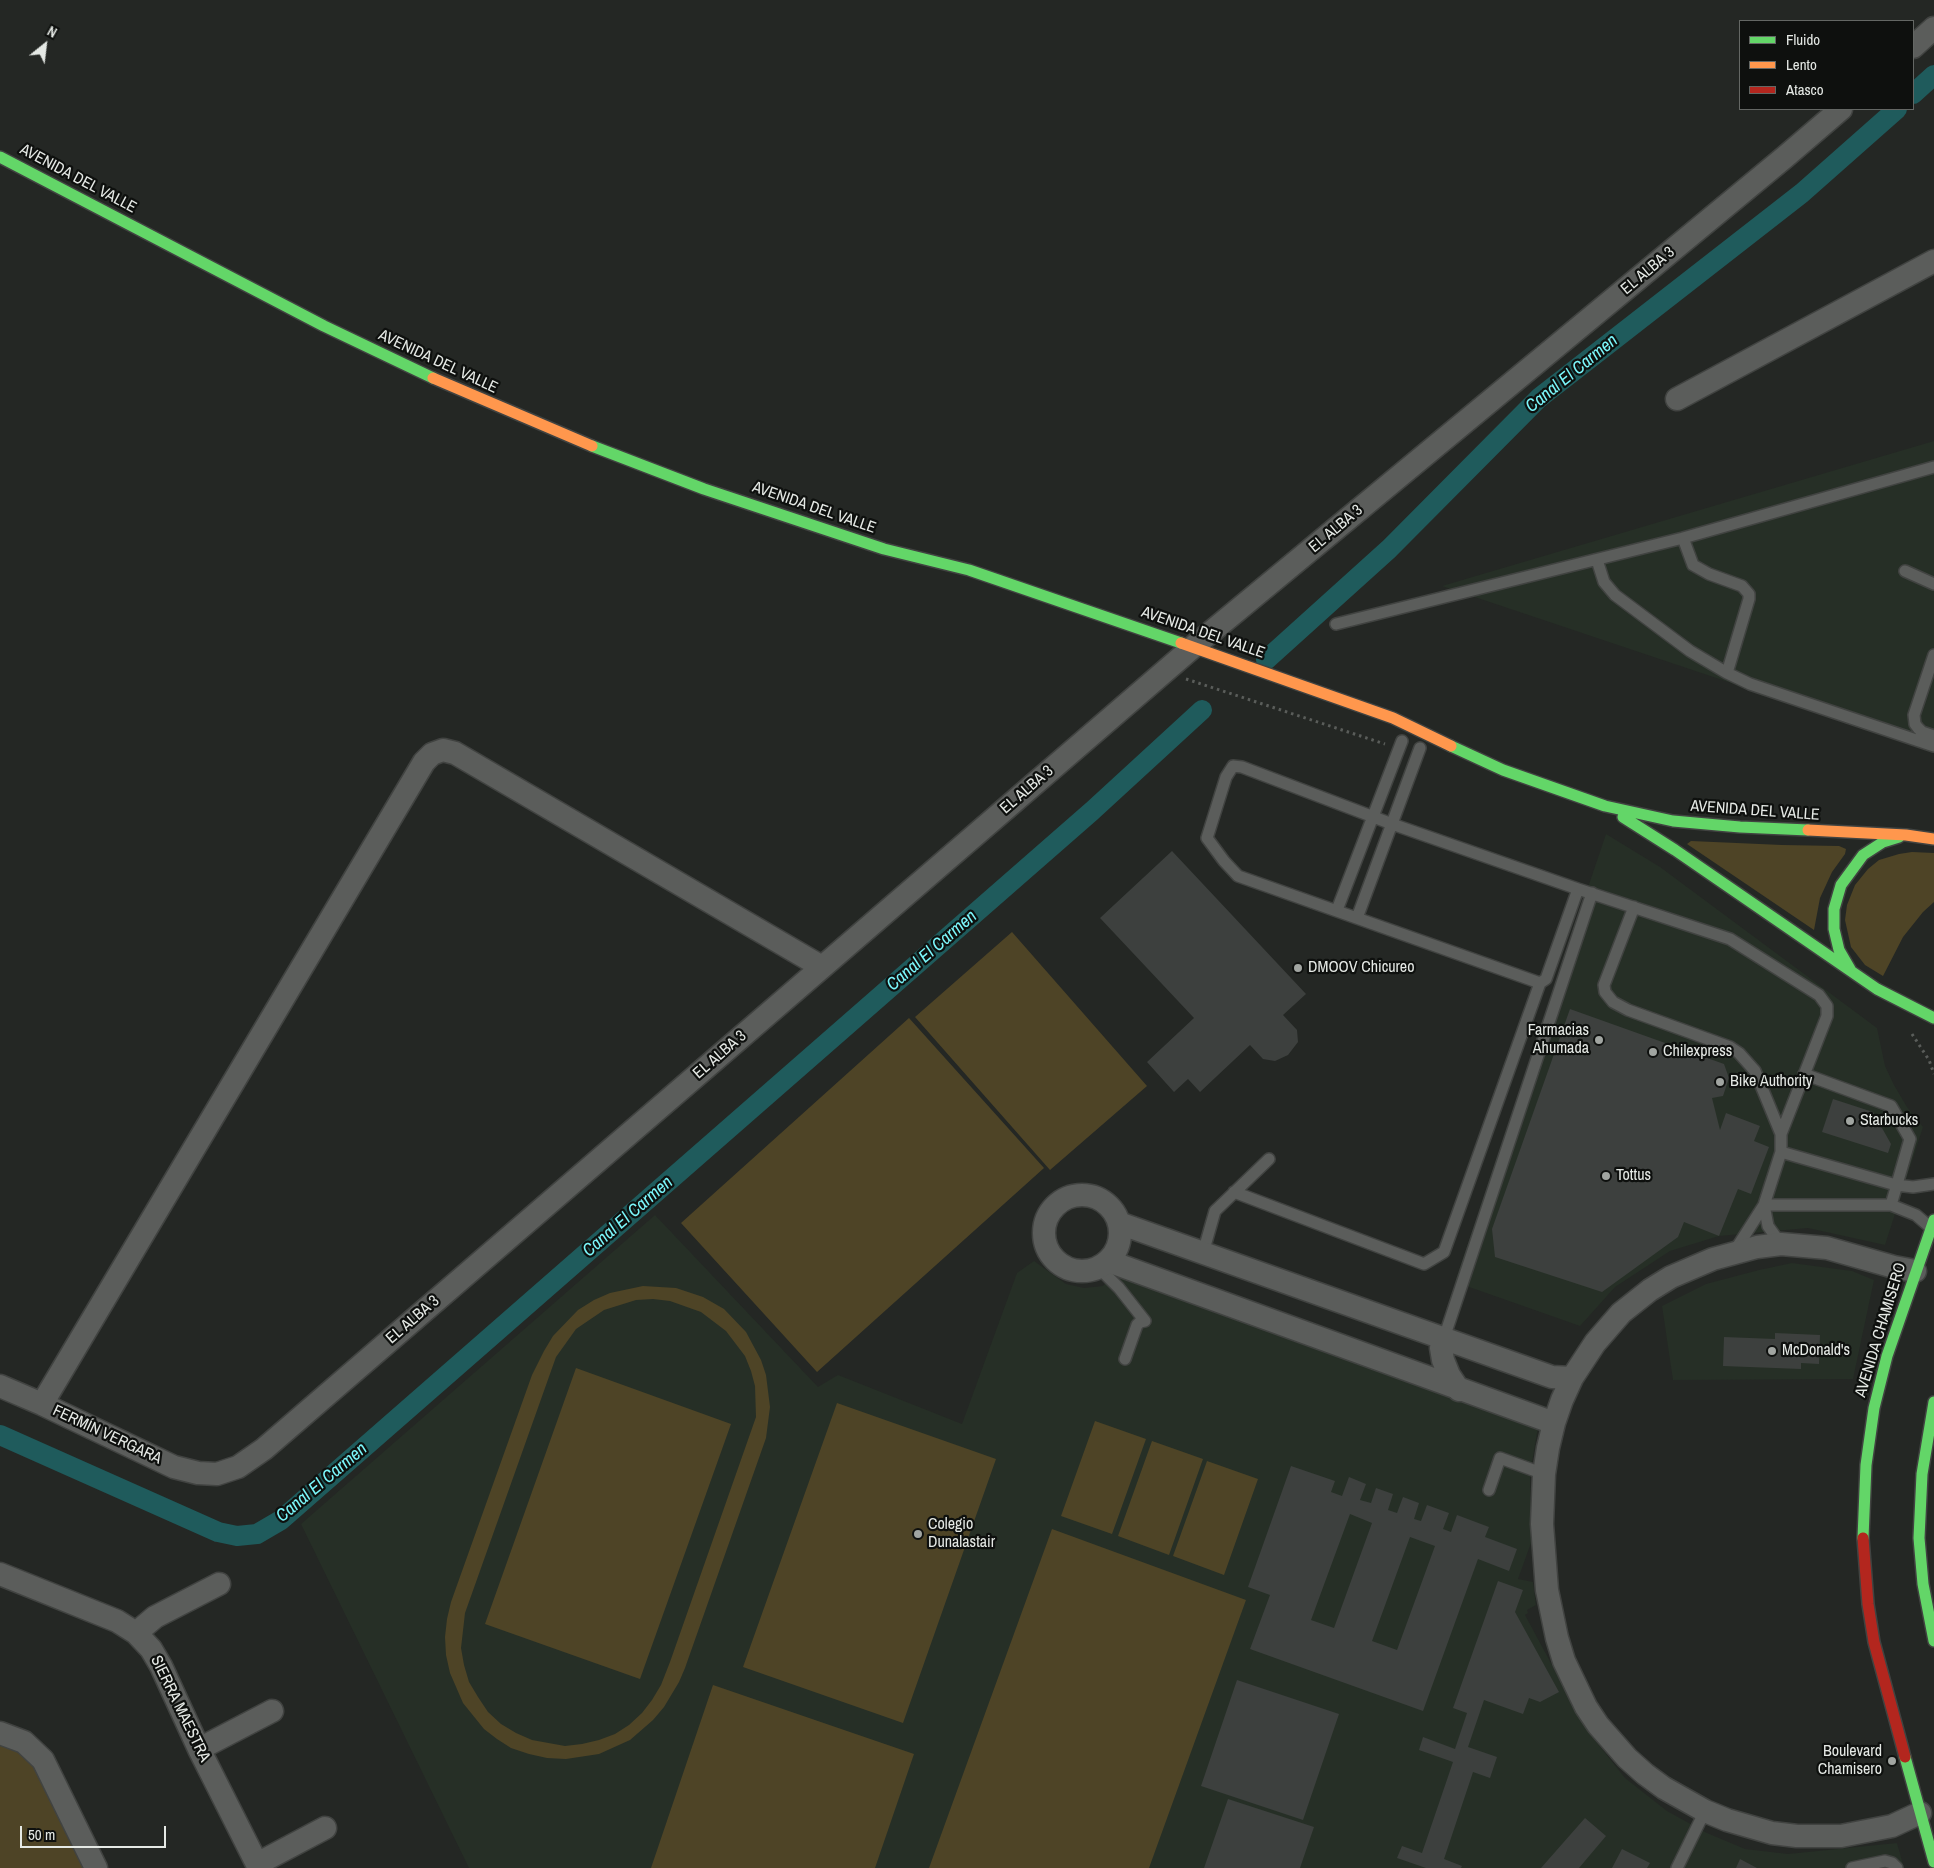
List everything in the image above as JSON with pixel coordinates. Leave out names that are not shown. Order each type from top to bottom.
[{"type":"street","points":[[1914,46],[1934,28]]},
{"type":"street","name":"EL ALBA 3","points":[[216,1474],[238,1467],[264,1449],[1180,659],[1840,110]]},
{"type":"street","name":"AVENIDA DEL VALLE","points":[[0,157],[324,326],[484,402],[686,482],[884,549],[969,570],[1180,659],[1393,718],[1503,770],[1605,806],[1683,822],[1934,839]]},
{"type":"street","points":[[1677,399],[1934,261]]},
{"type":"street","name":"AVENIDA DEL VALLE","points":[[884,549],[909,565],[937,574]]},
{"type":"street","points":[[1398,742],[1424,749]]},
{"type":"street","points":[[42,1404],[424,762],[432,754],[443,750],[455,753],[822,967]]},
{"type":"street","name":"AVENIDA DEL VALLE","points":[[1444,755],[1469,763],[1503,770]]},
{"type":"street","name":"AVENIDA DEL VALLE","points":[[1605,806],[1675,850],[1877,989],[1934,1018]]},
{"type":"street","name":"AVENIDA DEL VALLE","points":[[1850,969],[1839,950],[1834,929],[1834,909],[1841,886],[1854,864],[1863,856],[1883,842],[1906,836]]},
{"type":"street","points":[[1914,1009],[1928,1030]]},
{"type":"street","points":[[1083,1194],[1104,1201],[1114,1211],[1119,1224],[1120,1238],[1116,1250],[1103,1264],[1086,1271],[1072,1270],[1060,1264],[1050,1254],[1043,1234],[1046,1220],[1053,1207],[1064,1198],[1083,1194]]},
{"type":"street","points":[[1119,1224],[1552,1377],[1572,1378]]},
{"type":"street","name":"AVENIDA CHAMISERO","points":[[1933,1224],[1922,1274],[1887,1356],[1874,1408],[1866,1465],[1863,1533],[1868,1604],[1874,1642],[1924,1807],[1934,1862]]},
{"type":"street","points":[[1922,1274],[1827,1248],[1781,1244],[1734,1252],[1713,1258],[1671,1277],[1635,1301],[1608,1326],[1572,1378],[1554,1423],[1544,1474],[1542,1524],[1547,1590],[1557,1638],[1574,1684],[1598,1725],[1627,1758],[1664,1788],[1705,1811],[1727,1820],[1772,1833],[1821,1837],[1876,1830],[1898,1824],[1924,1807]]},
{"type":"street","points":[[1103,1264],[1554,1423]]},
{"type":"street","points":[[1444,1338],[1442,1348],[1443,1360],[1449,1375],[1459,1390]]},
{"type":"street","name":"FERMÍN VERGARA","points":[[0,1386],[174,1467],[198,1473],[216,1474]]},
{"type":"street","points":[[1934,1402],[1922,1474],[1919,1538],[1923,1584],[1934,1641]]},
{"type":"street","name":"SIERRA MAESTRA","points":[[0,1574],[117,1621],[136,1633],[151,1649],[258,1866]]},
{"type":"street","points":[[136,1633],[155,1617],[219,1584]]},
{"type":"street","points":[[199,1749],[272,1711]]},
{"type":"street","points":[[0,1733],[24,1742],[43,1760],[96,1868]]},
{"type":"street","points":[[258,1866],[325,1828]]},
{"type":"lane","points":[[1336,624],[1683,538],[1934,468]]},
{"type":"lane","points":[[1683,538],[1693,565],[1709,574],[1744,588],[1749,594],[1727,673]]},
{"type":"lane","points":[[1597,560],[1604,582],[1615,595],[1690,651],[1727,673],[1750,684],[1934,746]]},
{"type":"lane","points":[[1905,571],[1934,584]]},
{"type":"lane","points":[[1934,655],[1914,719],[1922,732],[1934,736]]},
{"type":"lane","points":[[1337,910],[1373,817],[1398,742]]},
{"type":"lane","points":[[1358,918],[1392,824],[1424,749]]},
{"type":"lane","points":[[1540,983],[1238,876],[1206,838],[1226,777],[1233,766],[1242,767],[1392,824],[1592,894],[1730,939],[1819,995],[1828,1006],[1827,1016],[1781,1134],[1781,1152],[1764,1205],[1734,1252]]},
{"type":"lane","points":[[1234,1192],[1424,1264],[1444,1252],[1540,983],[1546,979],[1578,889]]},
{"type":"lane","points":[[1444,1338],[1592,894]]},
{"type":"lane","points":[[1634,907],[1604,986],[1605,992],[1613,1002],[1628,1010],[1730,1047],[1739,1053],[1755,1071],[1781,1134]]},
{"type":"lane","points":[[1804,1074],[1890,1106],[1910,1139],[1891,1205]]},
{"type":"lane","points":[[1781,1152],[1896,1185],[1913,1187],[1934,1184]]},
{"type":"lane","points":[[1204,1253],[1214,1211],[1269,1159]]},
{"type":"lane","points":[[1764,1205],[1891,1205],[1933,1224]]},
{"type":"lane","points":[[1764,1205],[1768,1226],[1781,1244]]},
{"type":"lane","points":[[1103,1264],[1118,1288],[1146,1321],[1140,1322],[1137,1325],[1125,1359]]},
{"type":"lane","points":[[1490,1490],[1500,1458],[1544,1474]]},
{"type":"lane","points":[[1677,1868],[1705,1811]]},
{"type":"lane","points":[[1852,1868],[1885,1861],[1892,1863],[1897,1868]]},
{"type":"path","points":[[1180,659],[1398,742]]},
{"type":"path","points":[[1912,1033],[1929,1060],[1934,1074]]},
{"type":"shaded area","points":[[1934,441],[1934,751],[1442,586]]},
{"type":"shaded area","points":[[1606,834],[1660,867],[1877,1028],[1885,1066],[1907,1107],[1923,1127],[1885,1245],[1808,1228],[1719,1236],[1670,1251],[1615,1287],[1580,1326],[1455,1282]]},
{"type":"shaded area","points":[[1691,841],[1839,846],[1846,849],[1845,854],[1832,872],[1820,898],[1814,930],[1687,844]]},
{"type":"shaded area","points":[[1912,852],[1934,853],[1934,902],[1923,912],[1903,937],[1883,976],[1865,965],[1851,947],[1845,920],[1847,905],[1855,885],[1868,869],[1879,860]]},
{"type":"shaded area","points":[[1012,932],[1147,1086],[1050,1170],[915,1017]]},
{"type":"shaded area","points":[[909,1018],[1044,1168],[817,1372],[681,1223]]},
{"type":"shaded area","name":"Colegio Dunalastair","points":[[655,1215],[818,1387],[838,1375],[962,1424],[1017,1273],[1034,1261],[1066,1284],[1084,1288],[1103,1286],[1116,1270],[1538,1427],[1530,1474],[1531,1543],[1518,1579],[1533,1582],[1536,1605],[1527,1610],[1528,1613],[1525,1615],[1587,1730],[1625,1778],[1667,1811],[1707,1833],[1745,1849],[1788,1854],[1897,1843],[1904,1868],[469,1868],[301,1524]]},
{"type":"shaded area","points":[[1792,1263],[1852,1271],[1874,1280],[1853,1379],[1673,1380],[1662,1306],[1706,1284]]},
{"type":"shaded area","points":[[643,1286],[676,1288],[703,1297],[724,1309],[746,1332],[761,1360],[766,1375],[770,1407],[766,1438],[685,1668],[664,1707],[653,1720],[630,1740],[599,1754],[566,1759],[547,1758],[511,1748],[497,1739],[484,1729],[463,1703],[450,1673],[446,1655],[447,1619],[451,1602],[532,1375],[544,1351],[553,1336],[578,1310],[610,1293]],"holes":[[[636,1300],[670,1301],[701,1312],[726,1331],[745,1356],[755,1386],[756,1417],[670,1662],[661,1685],[652,1700],[629,1725],[615,1734],[599,1740],[565,1746],[532,1740],[501,1724],[488,1712],[469,1682],[461,1648],[465,1613],[556,1357],[576,1329],[604,1310]]]},
{"type":"shaded area","points":[[576,1368],[731,1424],[640,1679],[485,1624]]},
{"type":"shaded area","points":[[837,1403],[996,1459],[903,1723],[743,1667]]},
{"type":"shaded area","points":[[1095,1421],[1146,1439],[1112,1534],[1061,1516]]},
{"type":"shaded area","points":[[1152,1441],[1203,1459],[1169,1555],[1118,1536]]},
{"type":"shaded area","points":[[1207,1461],[1258,1479],[1224,1575],[1173,1556]]},
{"type":"shaded area","points":[[1052,1529],[1246,1600],[1149,1868],[929,1868]]},
{"type":"shaded area","points":[[713,1685],[914,1754],[875,1868],[651,1868]]},
{"type":"shaded area","points":[[0,1743],[22,1752],[38,1769],[85,1868],[0,1868]]},
{"type":"building","points":[[1172,851],[1306,994],[1283,1015],[1297,1030],[1298,1042],[1288,1055],[1275,1061],[1263,1059],[1250,1045],[1200,1092],[1188,1079],[1174,1092],[1147,1062],[1194,1018],[1100,918]]},
{"type":"building","name":"Tottus","points":[[1570,1009],[1724,1064],[1729,1078],[1723,1096],[1712,1098],[1720,1130],[1726,1113],[1760,1126],[1754,1141],[1769,1147],[1751,1194],[1738,1189],[1719,1236],[1684,1222],[1678,1237],[1602,1292],[1495,1257],[1492,1229]]},
{"type":"building","points":[[1833,1099],[1873,1112],[1891,1144],[1888,1153],[1822,1132]]},
{"type":"building","name":"McDonald's","points":[[1775,1333],[1820,1335],[1819,1364],[1801,1363],[1801,1369],[1723,1366],[1724,1337],[1775,1339]]},
{"type":"building","points":[[1291,1466],[1335,1481],[1331,1492],[1342,1496],[1349,1477],[1366,1484],[1360,1500],[1371,1503],[1376,1488],[1393,1494],[1388,1510],[1397,1513],[1403,1497],[1419,1503],[1414,1519],[1421,1521],[1427,1505],[1449,1513],[1443,1529],[1451,1532],[1457,1515],[1489,1527],[1485,1537],[1517,1549],[1509,1571],[1478,1559],[1423,1711],[1250,1649],[1270,1595],[1248,1587]],"holes":[[[1350,1514],[1372,1523],[1334,1628],[1311,1620]],[[1410,1537],[1435,1546],[1397,1650],[1372,1641]]]},
{"type":"building","points":[[1498,1581],[1523,1590],[1515,1612],[1559,1692],[1540,1702],[1529,1698],[1523,1714],[1484,1700],[1468,1747],[1497,1757],[1490,1778],[1473,1772],[1444,1859],[1462,1866],[1461,1868],[1426,1868],[1397,1858],[1402,1846],[1422,1853],[1453,1762],[1419,1750],[1423,1737],[1455,1749],[1467,1713],[1453,1708]]},
{"type":"building","points":[[1237,1680],[1339,1714],[1303,1820],[1201,1786]]},
{"type":"building","points":[[1228,1799],[1314,1827],[1300,1868],[1204,1868]]},
{"type":"building","points":[[1585,1818],[1606,1836],[1579,1868],[1541,1868]]},
{"type":"building","points":[[1622,1849],[1650,1863],[1647,1868],[1612,1868]]},
{"type":"building","points":[[1740,1859],[1757,1868],[1736,1868]]},
{"type":"waterway","name":"Canal El Carmen","points":[[1914,93],[1934,75]]},
{"type":"waterway","name":"Canal El Carmen","points":[[1266,660],[1389,549],[1539,398],[1802,193],[1896,110]]},
{"type":"waterway","name":"Canal El Carmen","points":[[0,1435],[218,1532],[237,1536],[257,1534],[281,1520],[1092,811],[1202,710]]},
{"type":"traffic: fast","points":[[0,157],[324,326],[433,378]]},
{"type":"traffic: fast","points":[[592,446],[704,489],[884,549],[969,570],[1181,643]]},
{"type":"traffic: fast","points":[[1451,746],[1503,770],[1605,806],[1673,821],[1740,827],[1808,830]]},
{"type":"traffic: fast","points":[[1623,817],[1675,850],[1877,989],[1934,1018]]},
{"type":"traffic: fast","points":[[1850,969],[1839,950],[1834,929],[1834,909],[1841,885],[1863,855],[1883,842],[1899,837]]},
{"type":"traffic: fast","points":[[1863,1538],[1866,1465],[1874,1408],[1887,1356],[1934,1220]]},
{"type":"traffic: fast","points":[[1934,1402],[1922,1474],[1919,1538],[1923,1584],[1934,1641]]},
{"type":"traffic: fast","points":[[1905,1757],[1934,1862]]},
{"type":"traffic: slow","points":[[433,378],[592,446]]},
{"type":"traffic: slow","points":[[1181,643],[1393,718],[1451,746]]},
{"type":"traffic: slow","points":[[1808,830],[1906,835],[1934,839]]},
{"type":"traffic: jam","points":[[1863,1538],[1868,1604],[1874,1642],[1905,1757]]},
{"type":"place","name":"DMOOV Chicureo","points":[[1298,968]]},
{"type":"place","name":"Farmacias Ahumada","points":[[1599,1040]]},
{"type":"place","name":"Chilexpress","points":[[1653,1052]]},
{"type":"place","name":"Bike Authority","points":[[1720,1082]]},
{"type":"place","name":"Starbucks","points":[[1850,1121]]},
{"type":"place","name":"Tottus","points":[[1606,1176]]},
{"type":"place","name":"McDonald's","points":[[1772,1351]]},
{"type":"place","name":"Colegio Dunalastair","points":[[918,1534]]},
{"type":"place","name":"Boulevard Chamisero","points":[[1892,1761]]}]
